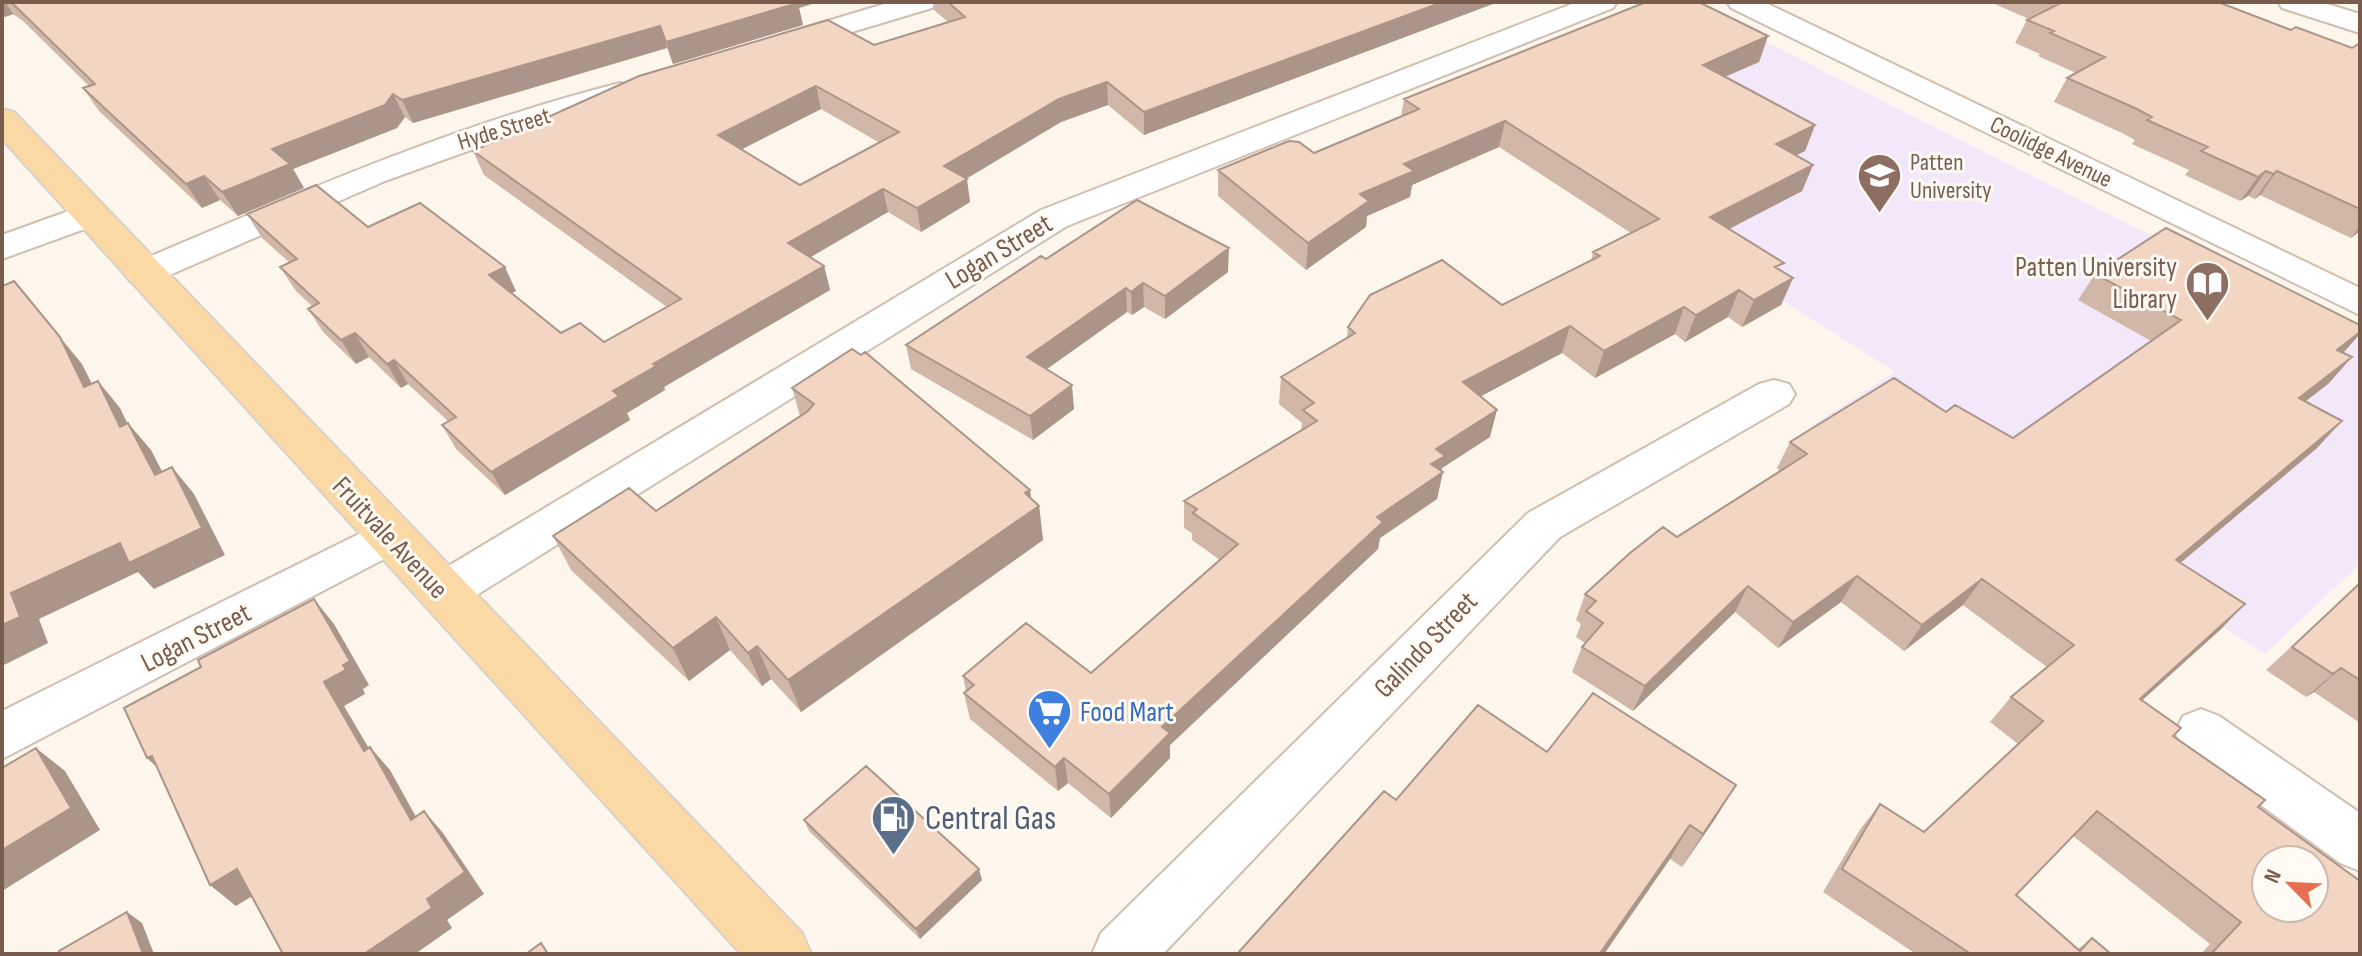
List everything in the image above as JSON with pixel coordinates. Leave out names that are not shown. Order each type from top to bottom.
[{"type":"main road","name":"Fruitvale Avenue","points":[[2,119],[781,954]]},
{"type":"street","points":[[755,52],[922,2]]},
{"type":"street","name":"Logan Street","points":[[442,593],[1054,218],[1603,2]]},
{"type":"street","name":"Coolidge Avenue","points":[[1741,2],[2360,303]]},
{"type":"street","points":[[2292,2],[2360,24]]},
{"type":"street","name":"Hyde Street","points":[[143,273],[383,170],[467,140],[649,85]]},
{"type":"street","points":[[2,248],[91,214]]},
{"type":"street","name":"Galindo Street","points":[[1122,954],[1544,525],[1774,394]]},
{"type":"street","name":"Logan Street","points":[[2,736],[389,536]]},
{"type":"street","points":[[2201,732],[2360,845]]},
{"type":"shaded area","name":"Patten University","points":[[1686,2],[2360,340],[2360,564],[2265,654],[2093,542],[2039,585],[1810,427],[1895,372],[1450,90]]},
{"type":"building","points":[[11,2],[798,3],[666,42],[660,26],[402,100],[393,94],[385,105],[272,149],[290,164],[222,192],[204,176],[186,184],[83,88],[95,84]]},
{"type":"building","points":[[948,2],[1443,2],[1144,112],[1107,82],[1059,99],[944,166],[967,179],[917,208],[883,189],[788,243],[824,266],[653,364],[656,366],[613,391],[619,396],[491,472],[442,425],[456,417],[394,360],[387,364],[355,333],[341,340],[308,309],[319,303],[280,267],[297,259],[247,214],[316,185],[368,227],[420,203],[505,267],[489,275],[561,333],[580,323],[604,342],[681,299],[473,151],[639,76],[828,20],[874,45],[965,17]],"holes":[[[816,86],[899,132],[800,185],[718,135]]]},
{"type":"building","points":[[1646,2],[1699,2],[1768,36],[1703,65],[1815,125],[1776,144],[1813,165],[1710,217],[1784,263],[1775,267],[1793,278],[1754,300],[1739,290],[1696,315],[1684,307],[1604,351],[1570,326],[1463,382],[1497,410],[1436,449],[1445,456],[1431,464],[1443,472],[1377,517],[1383,522],[1162,727],[1170,733],[1109,794],[1064,758],[1055,767],[964,693],[974,685],[963,676],[1026,623],[1091,673],[1238,544],[1193,513],[1197,509],[1184,501],[1317,421],[1303,410],[1314,403],[1281,377],[1355,333],[1348,327],[1370,295],[1442,260],[1502,305],[1600,256],[1593,252],[1659,219],[1505,121],[1404,164],[1414,171],[1360,194],[1369,201],[1308,243],[1218,170],[1289,141],[1299,142],[1314,153],[1419,109],[1404,99]]},
{"type":"building","points":[[2055,2],[2218,2],[2291,30],[2296,27],[2352,48],[2360,43],[2360,209],[2277,171],[2273,174],[2266,171],[2258,177],[2201,151],[2208,147],[2147,120],[2152,117],[2137,109],[2067,78],[2105,57],[2027,20],[2059,4]]},
{"type":"building","points":[[1137,200],[1229,248],[1165,296],[1143,283],[1131,292],[1126,288],[1027,357],[1072,385],[1030,416],[906,345],[1041,256],[1046,259]]},
{"type":"building","points":[[2166,228],[2360,325],[2360,332],[2337,350],[2352,357],[2299,398],[2342,421],[2176,560],[2245,604],[2140,699],[2181,728],[2173,736],[2265,800],[2258,807],[2309,844],[2250,844],[2250,924],[2330,924],[2330,859],[2360,881],[2360,954],[2211,954],[2241,922],[2097,811],[2016,895],[2080,951],[2092,938],[2111,954],[1971,954],[1842,869],[1880,804],[1924,832],[2043,721],[2011,697],[2074,645],[1982,579],[1922,625],[1857,576],[1793,622],[1748,586],[1645,686],[1582,647],[1603,623],[1586,611],[1596,601],[1585,594],[1630,553],[1663,527],[1677,537],[1807,454],[1790,442],[1894,378],[1946,412],[1955,405],[2013,438],[2181,320],[2095,274]]},
{"type":"building","points":[[14,281],[60,337],[84,387],[98,381],[120,427],[128,423],[155,475],[172,467],[202,528],[129,563],[120,543],[11,593],[20,617],[2,625],[2,284]]},
{"type":"building","points":[[852,349],[861,355],[865,352],[1030,490],[1025,493],[1039,506],[788,680],[757,646],[748,653],[716,617],[673,648],[553,536],[629,488],[656,511],[808,411],[814,404],[792,388]]},
{"type":"building","points":[[2360,583],[2360,680],[2341,668],[2333,674],[2292,647]]},
{"type":"building","points":[[314,599],[350,661],[343,665],[346,670],[324,682],[364,751],[370,747],[411,820],[424,811],[465,872],[427,899],[432,908],[364,954],[283,954],[237,869],[210,885],[152,756],[147,758],[124,708],[201,667],[198,660]]},
{"type":"building","points":[[1593,693],[1736,785],[1703,834],[1690,825],[1601,952],[1604,954],[1237,954],[1384,791],[1396,800],[1478,705],[1547,752]]},
{"type":"building","points":[[36,748],[71,808],[2,850],[2,768]]},
{"type":"building","points":[[866,766],[979,869],[916,929],[804,820]]},
{"type":"building","points":[[127,912],[143,954],[60,954],[59,951]]},
{"type":"building","points":[[541,943],[548,954],[526,954]]},
{"type":"place","name":"Patten University","points":[[1879,215]]},
{"type":"place","name":"Patten University Library","points":[[2208,322]]},
{"type":"place","name":"Food Mart","points":[[1049,751]]},
{"type":"place","name":"Central Gas","points":[[894,857]]}]
